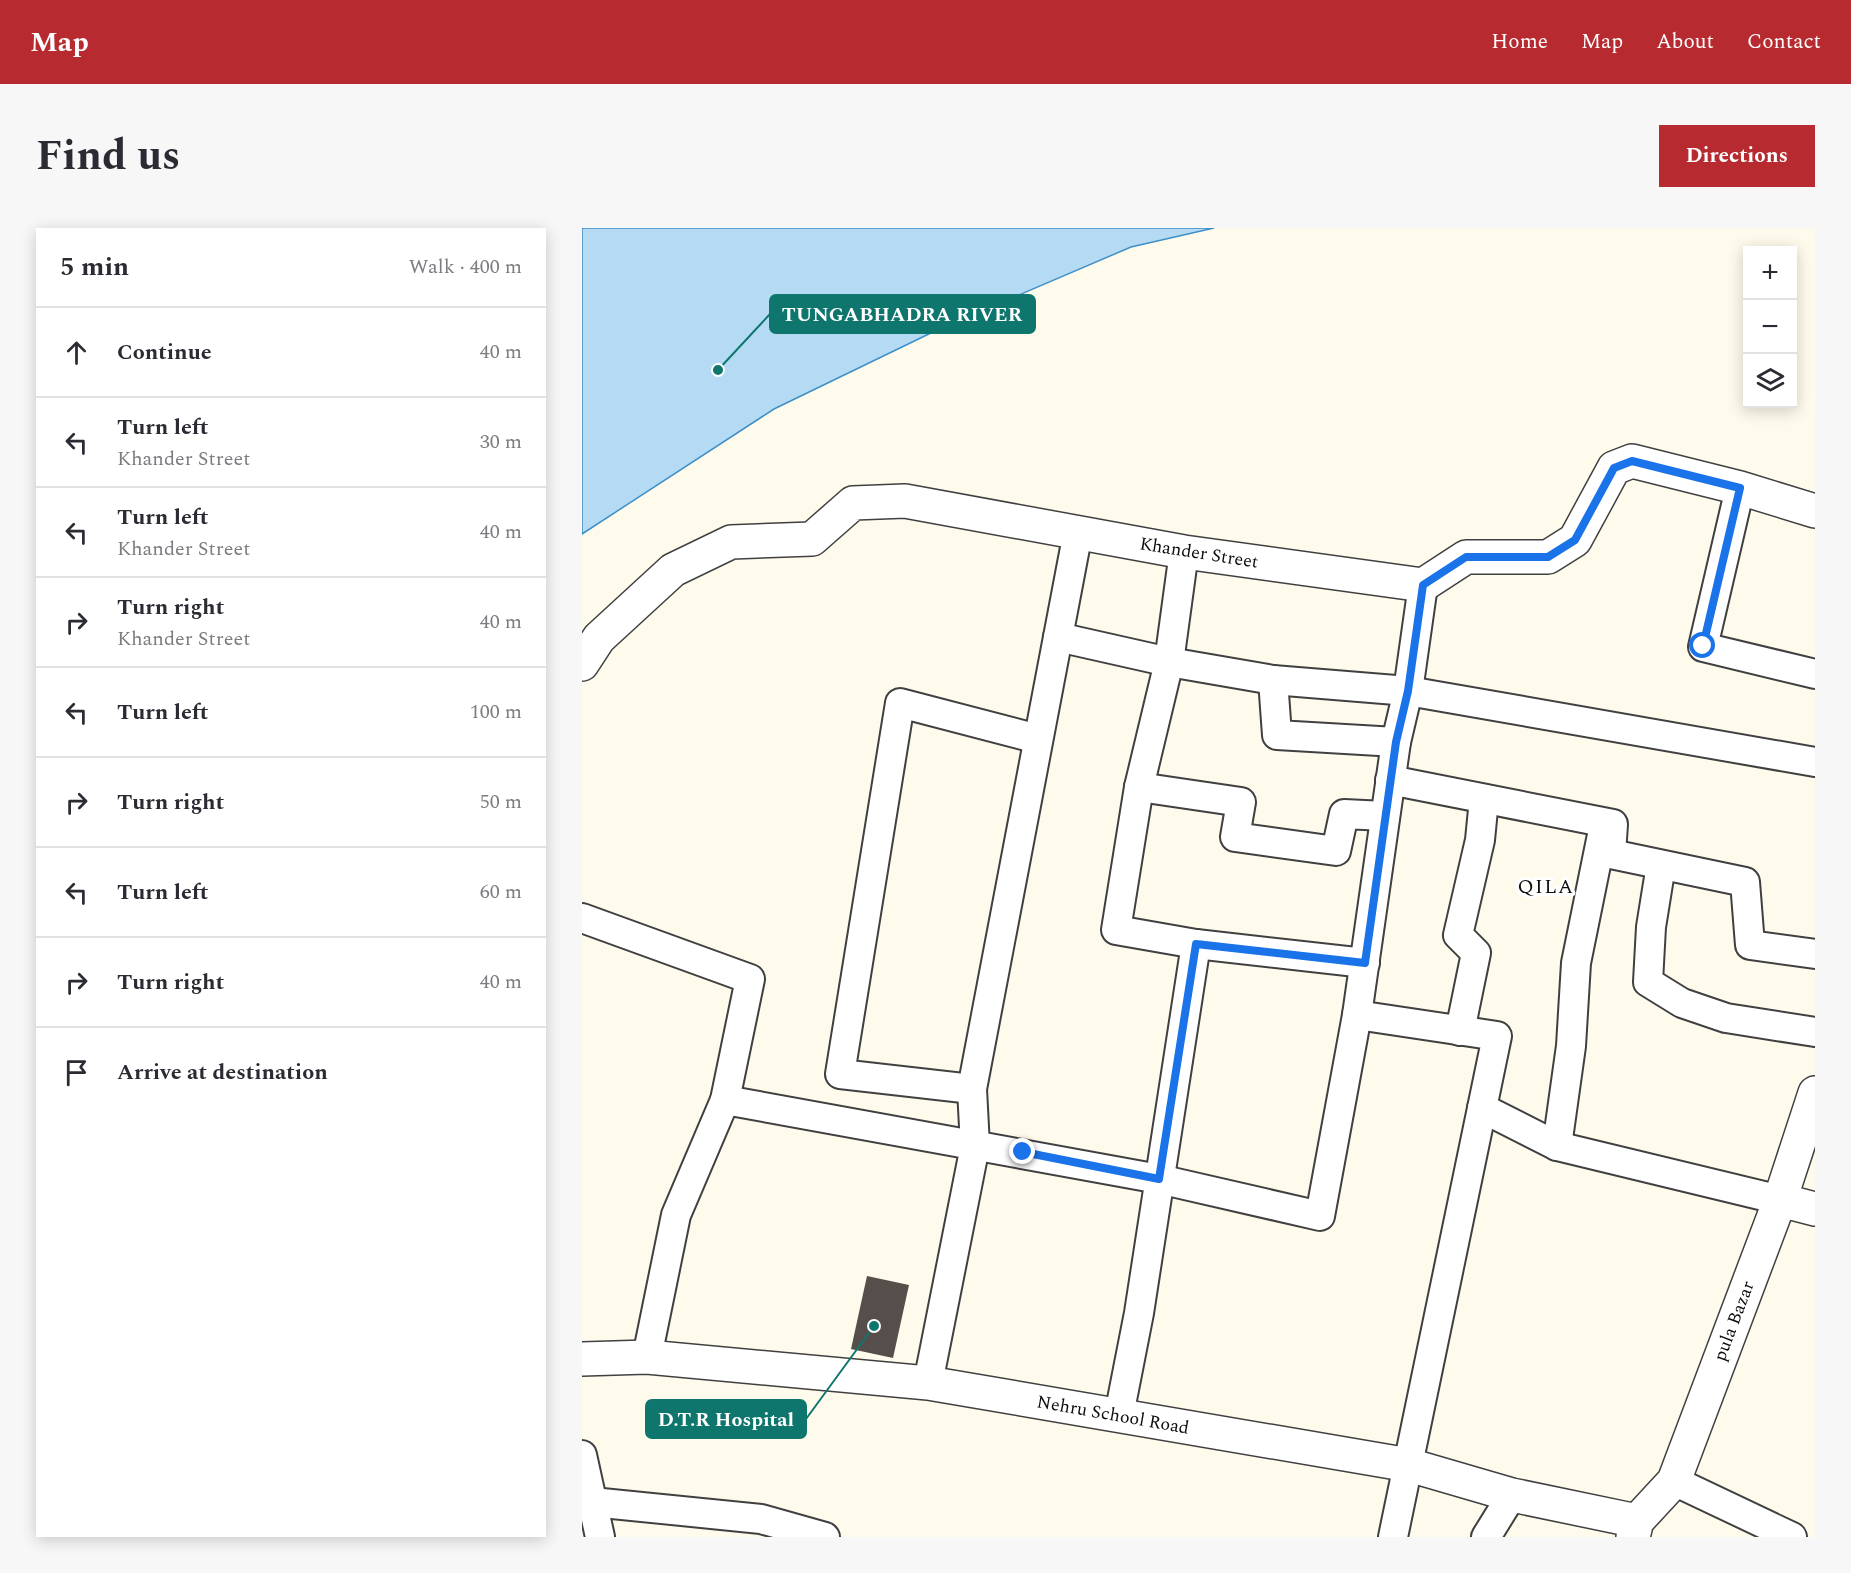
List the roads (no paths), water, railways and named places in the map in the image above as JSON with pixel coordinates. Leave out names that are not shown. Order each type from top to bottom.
[{"type":"street","points":[[725,1100],[1159,1179],[1320,1216],[1357,1015],[1390,780],[1408,691],[1423,585],[1466,557],[1548,557],[1575,540],[1614,468],[1632,461],[1740,488],[1815,511]]},
{"type":"street","points":[[1740,488],[1703,646],[1815,674]]},
{"type":"street","name":"Khander Street","points":[[582,664],[599,638],[673,570],[731,542],[812,538],[853,503],[904,501],[1184,552],[1423,585]]},
{"type":"street","points":[[928,1383],[975,1146],[972,1089],[1078,532]]},
{"type":"street","points":[[1184,552],[1169,662],[1139,787],[1116,930],[1196,944],[1365,963]]},
{"type":"street","points":[[1058,636],[1169,662],[1274,680],[1408,691],[1815,762]]},
{"type":"street","points":[[1274,680],[1277,735],[1396,742]]},
{"type":"street","points":[[972,1089],[840,1074],[900,703],[1038,740]]},
{"type":"street","points":[[1390,780],[1612,824],[1611,855],[1745,882],[1750,945],[1815,954]]},
{"type":"street","points":[[1139,787],[1241,802],[1235,837],[1336,851],[1344,814],[1385,816]]},
{"type":"street","points":[[1460,1031],[1476,953],[1458,935],[1480,840],[1484,798]]},
{"type":"street","points":[[1557,1146],[1571,1046],[1576,963],[1604,822]]},
{"type":"street","points":[[1661,865],[1651,927],[1648,982],[1682,1003],[1726,1018],[1815,1032]]},
{"type":"street","points":[[582,918],[750,979],[725,1100],[676,1215],[647,1357]]},
{"type":"street","points":[[1119,1415],[1139,1313],[1196,944]]},
{"type":"street","points":[[1357,1015],[1497,1036],[1393,1537]]},
{"type":"street","name":"pula Bazar","points":[[1635,1529],[1674,1481],[1779,1200],[1815,1093]]},
{"type":"street","points":[[1482,1108],[1557,1146],[1815,1209]]},
{"type":"street","name":"Nehru School Road","points":[[582,1359],[647,1357],[928,1383],[1409,1465],[1635,1529]]},
{"type":"street","points":[[582,1455],[600,1537]]},
{"type":"street","points":[[1674,1481],[1792,1537]]},
{"type":"street","points":[[1486,1537],[1512,1496]]},
{"type":"street","points":[[592,1502],[761,1519],[825,1537]]},
{"type":"water","points":[[582,228],[1214,228],[1131,247],[935,331],[774,409],[582,534]]},
{"type":"place","name":"TUNGABHADRA RIVER","points":[[718,370]]},
{"type":"place","name":"D.T.R Hospital","points":[[874,1326]]},
{"type":"district","name":"QILA","points":[[1546,887]]}]
